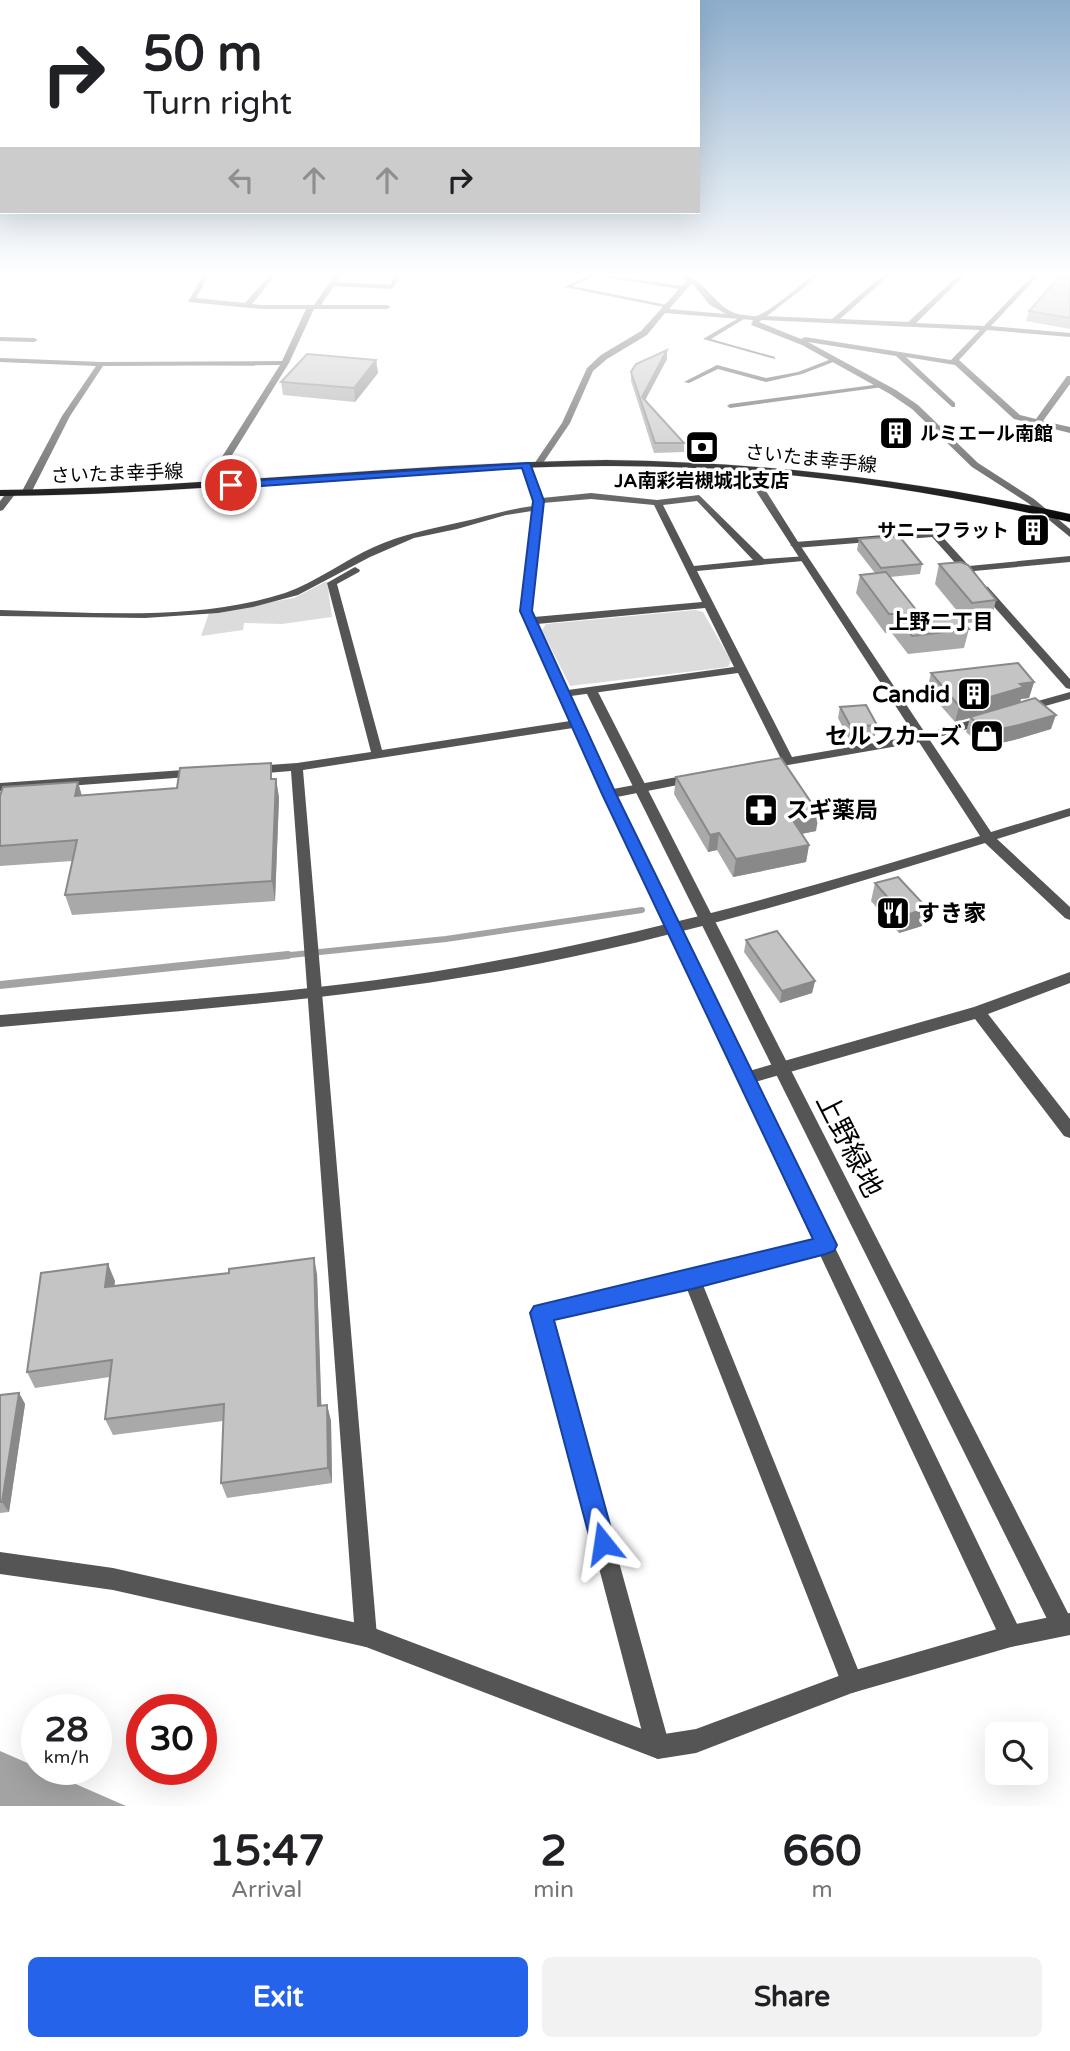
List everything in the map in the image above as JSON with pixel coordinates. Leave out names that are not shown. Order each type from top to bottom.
[{"type":"main road","name":"さいたま幸手線","points":[[6,493],[208,487],[532,465],[646,464],[754,469],[871,481],[1070,518]]},
{"type":"street","points":[[208,487],[287,359]]},
{"type":"street","points":[[602,359],[590,370],[566,423],[532,465],[538,505],[526,611],[609,794],[1011,1636]]},
{"type":"street","points":[[903,359],[952,405]]},
{"type":"street","points":[[930,359],[957,363]]},
{"type":"street","points":[[956,359],[1017,417],[1070,430]]},
{"type":"street","points":[[0,360],[101,364],[285,363]]},
{"type":"street","points":[[834,360],[915,407],[975,466],[1070,534]]},
{"type":"street","points":[[26,493],[66,416],[101,364]]},
{"type":"street","points":[[1037,423],[1070,378]]},
{"type":"street","points":[[754,469],[761,491],[803,558],[988,838],[1070,915]]},
{"type":"street","points":[[0,509],[6,493]]},
{"type":"street","points":[[377,753],[332,583],[401,544],[505,512],[538,505],[606,496],[657,503],[699,498],[761,562]]},
{"type":"street","points":[[657,503],[788,761]]},
{"type":"street","points":[[0,614],[172,614],[270,600],[293,593],[392,540],[428,528],[460,525]]},
{"type":"street","points":[[795,545],[934,534],[1070,687]]},
{"type":"street","points":[[690,569],[803,558]]},
{"type":"street","points":[[967,569],[1070,559]]},
{"type":"street","points":[[531,621],[708,605]]},
{"type":"street","points":[[563,694],[741,669]]},
{"type":"street","name":"上野緑地","points":[[591,690],[1066,1625]]},
{"type":"street","points":[[748,768],[921,738],[1070,695]]},
{"type":"street","points":[[243,770],[297,766],[578,724]]},
{"type":"street","points":[[297,766],[366,1636]]},
{"type":"street","points":[[0,787],[216,772]]},
{"type":"street","points":[[609,794],[709,775]]},
{"type":"street","points":[[0,1021],[315,993],[492,967],[706,919],[1070,812]]},
{"type":"street","points":[[746,1078],[978,1012],[1070,977]]},
{"type":"street","points":[[978,1012],[1070,1131]]},
{"type":"street","points":[[658,1747],[541,1313],[692,1280],[826,1245]]},
{"type":"street","points":[[692,1280],[852,1682]]},
{"type":"street","points":[[0,1563],[113,1579],[366,1636],[658,1747],[696,1741],[852,1682],[1011,1636],[1066,1625]]},
{"type":"lane","points":[[687,382],[717,367],[766,380],[800,373],[834,360]]},
{"type":"lane","points":[[730,406],[881,386]]},
{"type":"shaded area","points":[[327,581],[332,617],[282,624],[244,623],[243,630],[201,636],[209,613],[294,598]]},
{"type":"shaded area","points":[[695,610],[703,612],[731,661],[728,667],[570,686],[542,630],[546,624]]},
{"type":"shaded area","points":[[0,1751],[21,1760],[21,1785],[78,1785],[126,1806],[0,1806]]},
{"type":"building","points":[[302,359],[376,360],[354,388],[281,382]]},
{"type":"building","points":[[646,359],[662,359],[642,397],[684,443],[655,443],[631,372],[636,364]]},
{"type":"building","points":[[899,536],[922,564],[881,568],[859,539]]},
{"type":"building","points":[[961,562],[968,565],[996,600],[972,603],[939,564]]},
{"type":"building","points":[[886,572],[921,616],[954,612],[969,629],[912,636],[895,614],[889,614],[860,575]]},
{"type":"building","points":[[1018,663],[1034,682],[1020,684],[1024,687],[959,706],[931,673]]},
{"type":"building","points":[[1035,698],[1056,715],[987,732],[970,717]]},
{"type":"building","points":[[866,705],[877,725],[851,727],[840,707]]},
{"type":"building","points":[[781,758],[819,814],[792,819],[809,845],[736,859],[719,833],[710,835],[676,777]]},
{"type":"building","points":[[271,763],[271,779],[276,779],[272,881],[65,895],[77,840],[0,846],[0,796],[3,787],[78,782],[75,796],[177,788],[180,768]]},
{"type":"building","points":[[898,877],[927,908],[904,916],[875,883]]},
{"type":"building","points":[[777,931],[815,981],[782,991],[746,940]]},
{"type":"building","points":[[314,1258],[318,1406],[327,1405],[328,1468],[221,1483],[224,1404],[105,1419],[112,1360],[27,1372],[41,1273],[108,1264],[105,1287],[229,1273],[229,1269]]},
{"type":"building","points":[[19,1393],[2,1502],[0,1502],[0,1395]]},
{"type":"waterway","points":[[271,957],[446,939],[642,910]]},
{"type":"waterway","points":[[0,985],[288,955]]},
{"type":"place","name":"ルミエール南館","points":[[896,433]]},
{"type":"place","name":"JA南彩岩槻城北支店","points":[[702,447]]},
{"type":"place","name":"サニーフラット","points":[[1033,530]]},
{"type":"place","name":"Candid","points":[[974,694]]},
{"type":"place","name":"セルフカーズ","points":[[987,736]]},
{"type":"place","name":"スギ薬局","points":[[761,810]]},
{"type":"place","name":"すき家","points":[[893,913]]},
{"type":"district","name":"上野二丁目","points":[[941,622]]},
{"type":"route","points":[[231,485],[526,465],[538,501],[526,611],[609,794],[826,1245],[692,1280],[541,1313],[603,1543]]}]
